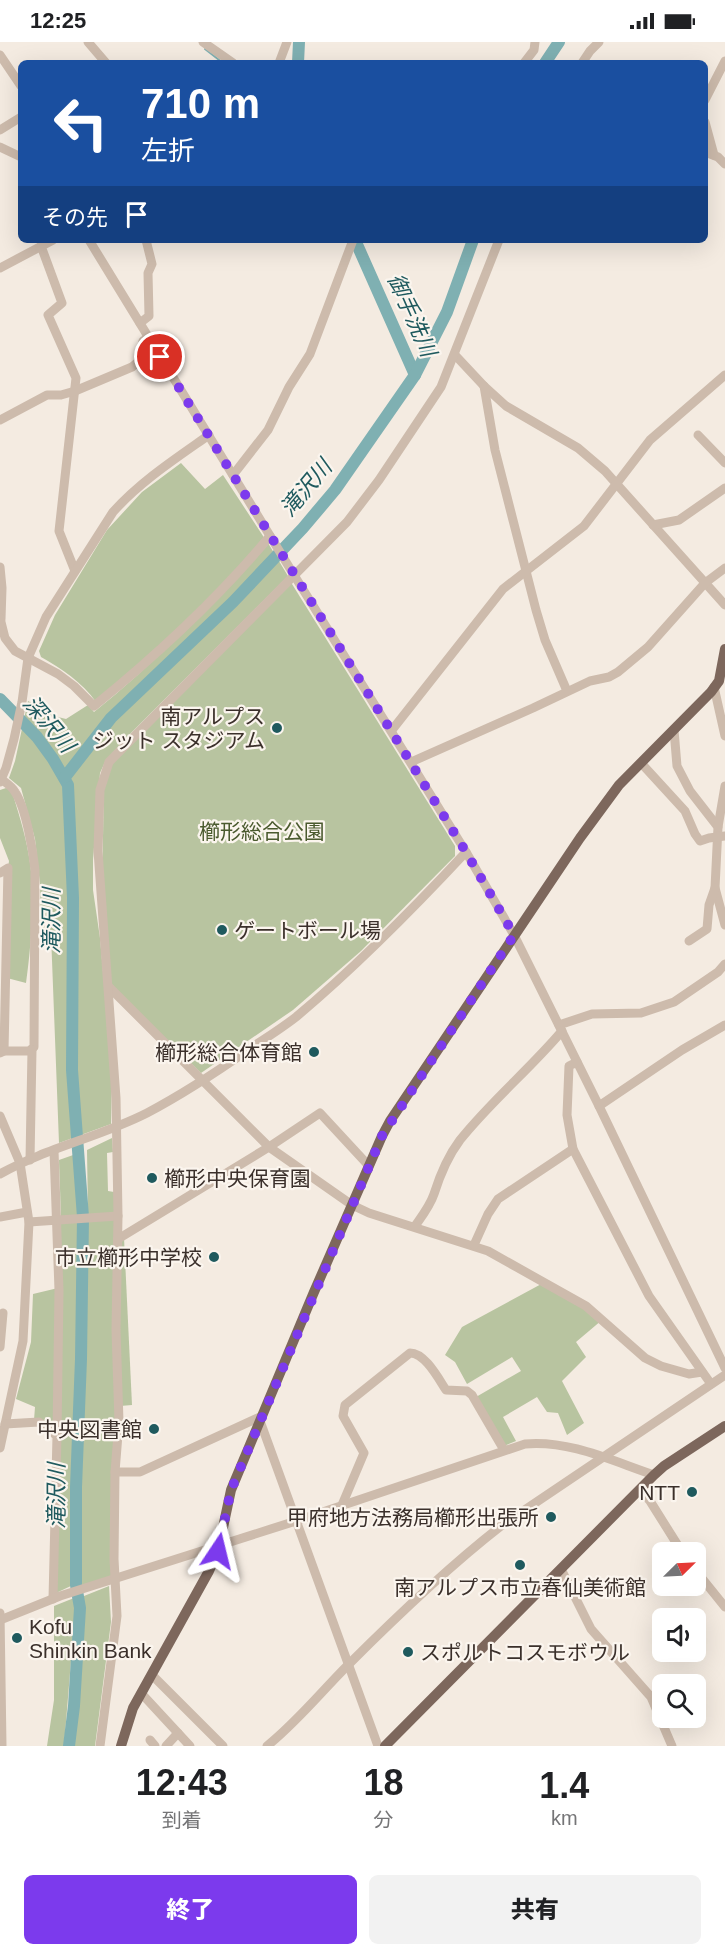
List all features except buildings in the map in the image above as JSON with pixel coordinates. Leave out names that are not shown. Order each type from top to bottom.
[{"type":"main road","points":[[121,1746],[133,1708],[209,1571],[220,1544],[231,1490],[352,1204],[390,1121],[580,838],[619,785],[714,687],[723,674],[725,649]]},
{"type":"main road","points":[[385,1746],[654,1475],[725,1426]]},
{"type":"street","points":[[88,42],[103,60]]},
{"type":"street","points":[[280,60],[287,42]]},
{"type":"street","points":[[526,60],[534,50],[535,42]]},
{"type":"street","points":[[584,60],[599,42]]},
{"type":"street","points":[[210,44],[229,60]]},
{"type":"street","points":[[0,55],[18,82]]},
{"type":"street","points":[[708,94],[725,61]]},
{"type":"street","points":[[0,130],[18,119]]},
{"type":"street","points":[[0,147],[18,156]]},
{"type":"street","points":[[710,154],[725,164]]},
{"type":"street","points":[[0,268],[46,243]]},
{"type":"street","points":[[91,243],[292,573],[392,730],[514,935],[725,1368]]},
{"type":"street","points":[[140,323],[149,316],[148,273],[153,264],[147,243]]},
{"type":"street","points":[[100,1746],[117,1616],[114,1579],[119,1422],[116,1330],[118,1239],[114,1216],[114,1129],[109,987],[99,884],[100,790],[109,762],[292,573],[347,522],[379,480],[441,387],[498,243]]},
{"type":"street","points":[[233,475],[268,430],[289,387],[310,354],[351,244]]},
{"type":"street","points":[[41,246],[62,303],[48,315],[76,378],[58,531],[75,571]]},
{"type":"street","points":[[0,420],[47,395],[61,395],[75,391],[132,367],[138,362],[143,341],[148,337]]},
{"type":"street","points":[[455,355],[506,406],[578,448],[617,483],[725,605]]},
{"type":"street","points":[[392,730],[503,589],[584,526],[660,429],[725,375]]},
{"type":"street","points":[[484,386],[495,450],[545,640],[567,691]]},
{"type":"street","points":[[30,1160],[35,870],[33,849],[18,798],[10,785],[1,780],[14,739],[28,658],[46,617],[104,525],[127,497],[209,435]]},
{"type":"street","points":[[698,435],[725,463]]},
{"type":"street","points":[[653,525],[679,520],[725,488]]},
{"type":"street","points":[[0,567],[2,588],[0,619],[9,646],[66,680],[94,706],[126,681],[210,601],[271,537]]},
{"type":"street","points":[[411,762],[590,681],[609,677],[628,665],[648,647],[705,584],[725,568]]},
{"type":"street","points":[[714,687],[725,736]]},
{"type":"street","points":[[674,730],[677,766],[690,791],[720,833]]},
{"type":"street","points":[[641,763],[685,811],[700,841],[720,833]]},
{"type":"street","points":[[689,941],[707,929],[709,906],[715,888],[725,786]]},
{"type":"street","points":[[675,799],[690,791]]},
{"type":"street","points":[[0,1174],[20,1163],[114,1129],[176,1097],[295,1018],[347,974],[417,905],[466,852]]},
{"type":"street","points":[[0,873],[8,868],[3,931],[2,1052],[32,1050]]},
{"type":"street","points":[[715,888],[725,925]]},
{"type":"street","points":[[415,1226],[427,1208],[434,1194],[436,1183],[459,1142],[506,1089],[544,1053],[561,1028],[592,1014],[641,1013],[674,1002],[718,972],[725,964]]},
{"type":"street","points":[[109,987],[269,1148],[352,1204],[369,1213],[474,1245],[586,1306],[645,1358],[661,1366],[689,1374],[702,1372]]},
{"type":"street","points":[[599,1106],[673,1056],[725,1025]]},
{"type":"street","points":[[577,1062],[569,1066],[567,1115],[573,1149],[649,1296],[711,1384]]},
{"type":"street","points":[[118,1239],[269,1148],[320,1113],[369,1166]]},
{"type":"street","points":[[0,1116],[20,1163],[28,1217],[23,1341],[0,1448]]},
{"type":"street","points":[[474,1245],[488,1214],[498,1199],[573,1149]]},
{"type":"street","points":[[56,1150],[59,1219],[57,1597]]},
{"type":"street","points":[[0,1217],[59,1219],[114,1216]]},
{"type":"street","points":[[0,1347],[3,1313]]},
{"type":"street","points":[[342,1505],[364,1454],[343,1416],[343,1409],[354,1397],[410,1353],[421,1357],[446,1390],[467,1391],[472,1395],[504,1450]]},
{"type":"street","points":[[267,1746],[348,1665],[472,1548],[725,1375]]},
{"type":"street","points":[[116,1472],[140,1472],[261,1419],[378,1746]]},
{"type":"street","points":[[4,1424],[39,1422],[57,1436]]},
{"type":"street","points":[[0,1620],[57,1597],[296,1521],[525,1444],[546,1442],[567,1445],[654,1475]]},
{"type":"street","points":[[640,1490],[676,1542]]},
{"type":"street","points":[[561,1569],[591,1629],[651,1697],[672,1746]]},
{"type":"street","points":[[706,1583],[725,1607]]},
{"type":"street","points":[[0,1613],[2,1746]]},
{"type":"street","points":[[152,1675],[222,1746]]},
{"type":"street","points":[[141,1693],[190,1746]]},
{"type":"street","points":[[166,1746],[178,1733]]},
{"type":"green space","points":[[181,463],[205,489],[223,475],[265,539],[158,648],[96,702],[71,676],[41,657],[39,651],[55,615],[107,530],[142,492]]},
{"type":"green space","points":[[268,543],[288,576],[122,742],[105,762],[100,773],[93,890],[100,938],[112,1073],[111,1124],[59,1143],[51,934],[41,933],[40,884],[35,839],[21,788],[9,778],[28,701],[66,719],[88,705],[94,712],[162,652]]},
{"type":"green space","name":"櫛形総合公園","points":[[289,583],[292,584],[455,846],[455,856],[361,951],[293,1010],[201,1073],[110,984],[102,888],[104,784],[111,765]]},
{"type":"green space","points":[[6,788],[11,790],[21,821],[30,863],[32,923],[26,983],[7,978],[9,861],[0,838],[0,790]]},
{"type":"green space","points":[[112,1138],[113,1152],[107,1153],[108,1191],[114,1192],[115,1213],[88,1215],[87,1150]]},
{"type":"green space","points":[[76,1154],[78,1215],[61,1217],[59,1160]]},
{"type":"green space","points":[[118,1216],[114,1579],[76,1591],[76,1476],[83,1232],[89,1217]]},
{"type":"green space","points":[[78,1221],[76,1446],[72,1447],[75,1454],[73,1585],[56,1593],[58,1435],[34,1420],[35,1407],[16,1399],[31,1342],[33,1294],[58,1288],[61,1222]]},
{"type":"green space","points":[[124,1238],[132,1405],[120,1406],[120,1240]]},
{"type":"green space","points":[[545,1282],[602,1320],[576,1342],[586,1357],[562,1381],[584,1423],[567,1435],[558,1413],[547,1412],[537,1397],[503,1417],[516,1441],[504,1446],[476,1397],[521,1371],[512,1357],[467,1384],[455,1362],[445,1355],[462,1327]]},
{"type":"green space","points":[[109,1586],[111,1622],[95,1746],[74,1746],[81,1672],[84,1596]]},
{"type":"green space","points":[[74,1598],[64,1746],[47,1746],[54,1700],[54,1606]]},
{"type":"waterway","points":[[298,60],[299,42]]},
{"type":"waterway","name":"滝沢川","points":[[547,60],[559,42]]},
{"type":"waterway","name":"御手洗川","points":[[205,49],[219,60]]},
{"type":"waterway","name":"御手洗川","points":[[356,243],[415,375]]},
{"type":"waterway","name":"滝沢川","points":[[65,777],[111,718],[233,602],[303,528],[335,490],[415,375],[447,312],[472,243]]},
{"type":"waterway","name":"滝沢川","points":[[0,699],[37,737],[68,785],[73,898],[72,1070],[83,1217],[76,1487],[76,1585],[80,1608],[74,1706],[69,1746]]},
{"type":"place","name":"南アルプス ジット スタジアム","points":[[277,728]]},
{"type":"place","name":"ゲートボール場","points":[[222,930]]},
{"type":"place","name":"櫛形総合体育館","points":[[314,1052]]},
{"type":"place","name":"櫛形中央保育園","points":[[152,1178]]},
{"type":"place","name":"市立櫛形中学校","points":[[214,1257]]},
{"type":"place","name":"中央図書館","points":[[154,1429]]},
{"type":"place","name":"NTT","points":[[692,1492]]},
{"type":"place","name":"甲府地方法務局櫛形出張所","points":[[551,1517]]},
{"type":"place","name":"南アルプス市立春仙美術館","points":[[520,1565]]},
{"type":"place","name":"Kofu Shinkin Bank","points":[[17,1638]]},
{"type":"place","name":"スポルトコスモボウル","points":[[408,1652]]},
{"type":"route","points":[[160,357],[392,730],[514,935],[382,1136],[231,1490],[218,1551]]},
{"type":"water label","name":"深沢川","points":[[49,724]]}]
